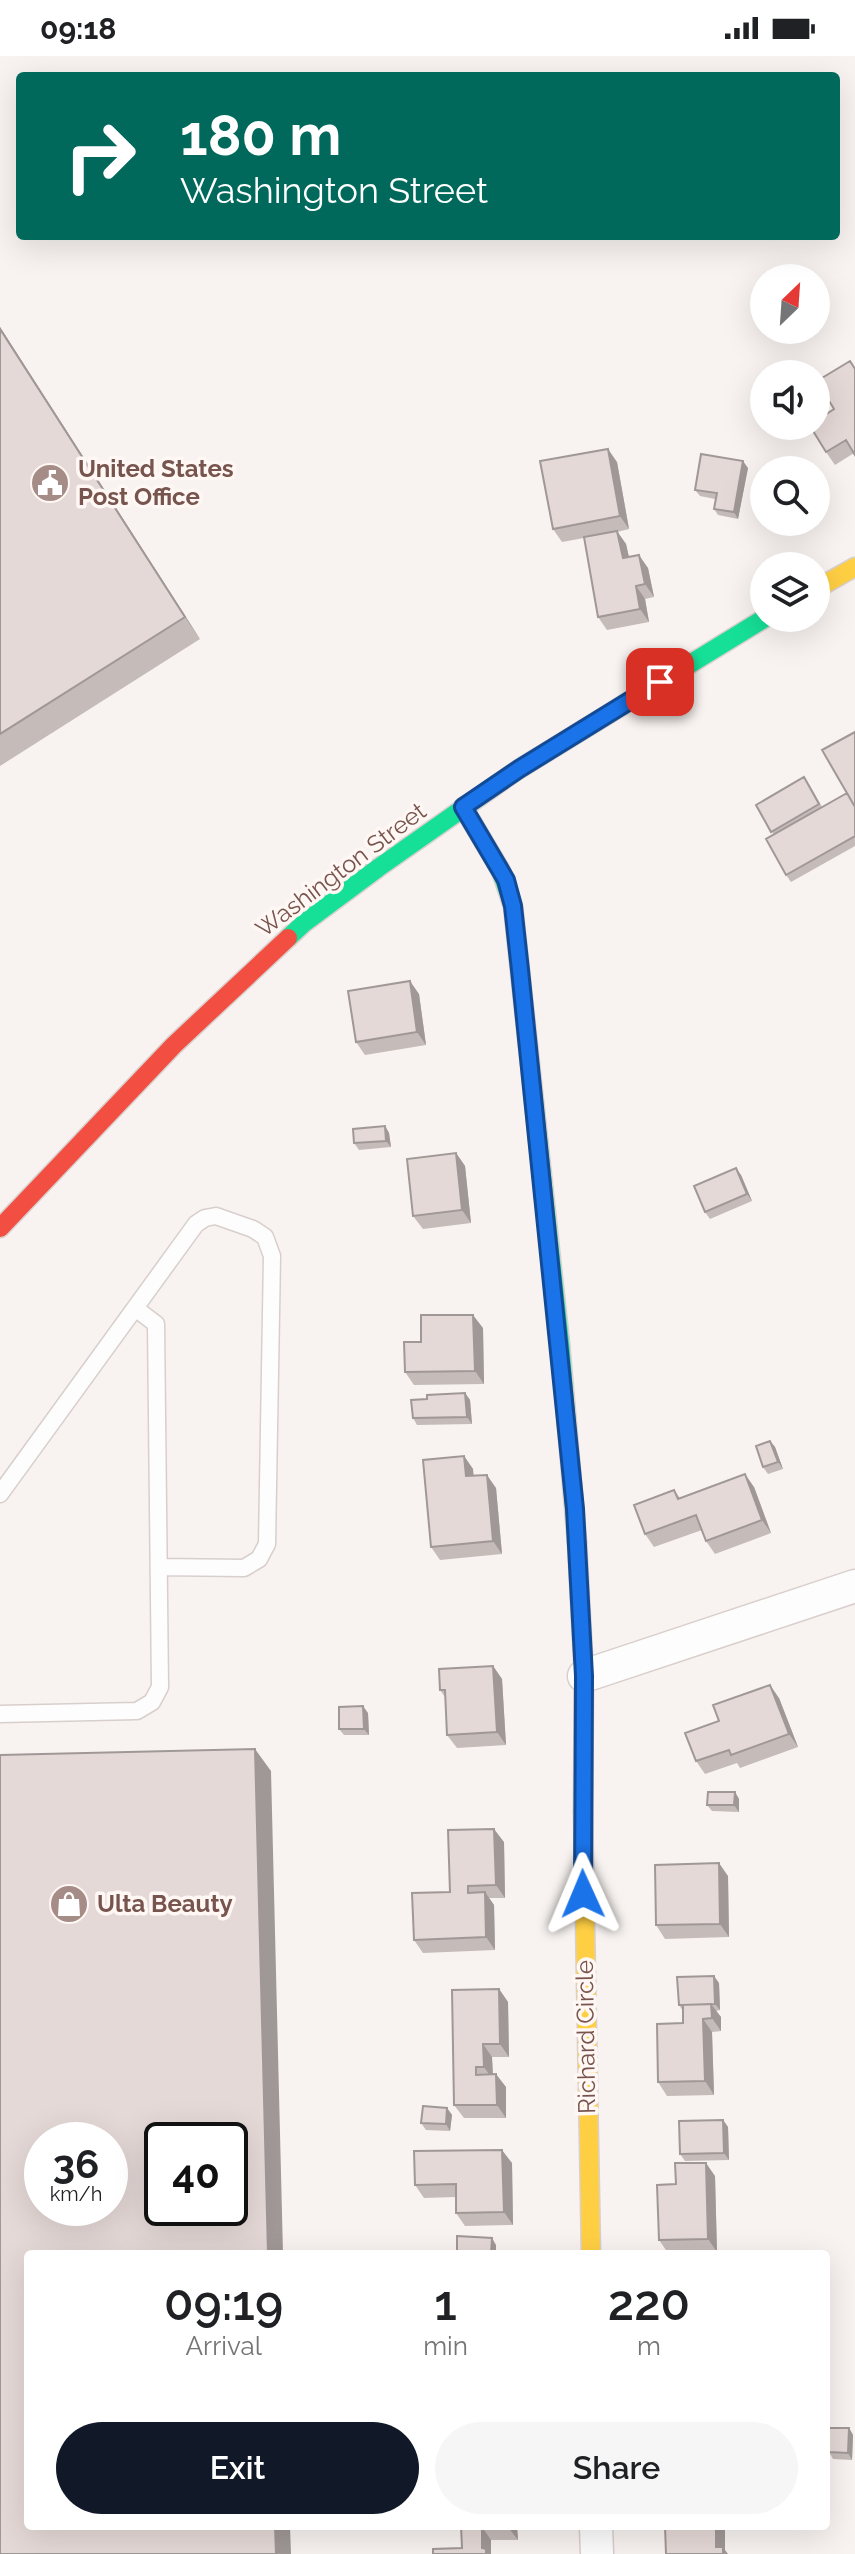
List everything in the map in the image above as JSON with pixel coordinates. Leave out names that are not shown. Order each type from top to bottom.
[{"type":"street","points":[[830,581],[855,567]]},
{"type":"street","name":"Washington Street","points":[[0,1228],[174,1045],[279,945],[343,893],[463,807],[556,746],[750,627]]},
{"type":"street","name":"Richard Circle","points":[[463,807],[501,871],[513,906],[575,1509],[584,1676],[582,1864],[591,2250]]},
{"type":"street","points":[[584,1676],[855,1586]]},
{"type":"street","points":[[596,2530],[597,2554]]},
{"type":"lane","points":[[0,1494],[192,1228],[205,1218],[216,1216],[257,1231],[268,1241],[272,1256],[266,1550],[255,1563],[244,1568],[159,1567]]},
{"type":"lane","points":[[0,1714],[131,1712],[152,1702],[158,1693],[161,1682],[156,1324],[135,1308]]},
{"type":"building","name":"United States Post Office","points":[[0,329],[185,617],[0,734]]},
{"type":"building","points":[[850,361],[855,369],[855,455],[846,440],[826,452],[819,440],[830,440],[830,412],[834,409],[830,402],[830,373]]},
{"type":"building","points":[[608,449],[620,516],[553,529],[540,461]]},
{"type":"building","points":[[701,454],[743,461],[734,512],[714,509],[717,493],[695,490]]},
{"type":"building","points":[[617,531],[623,558],[639,555],[645,584],[636,586],[640,609],[598,617],[584,537]]},
{"type":"building","points":[[855,732],[855,807],[822,750]]},
{"type":"building","points":[[804,777],[819,804],[771,832],[756,805]]},
{"type":"building","points":[[847,793],[855,807],[855,836],[786,875],[766,839]]},
{"type":"building","points":[[410,981],[417,1032],[356,1042],[348,991]]},
{"type":"building","points":[[385,1126],[386,1141],[354,1143],[353,1129]]},
{"type":"building","points":[[456,1153],[462,1210],[413,1216],[407,1159]]},
{"type":"building","points":[[736,1168],[747,1194],[705,1212],[694,1186]]},
{"type":"building","points":[[421,1315],[473,1315],[475,1371],[405,1372],[404,1342],[421,1342]]},
{"type":"building","points":[[465,1393],[467,1417],[413,1418],[411,1400],[427,1399],[427,1395]]},
{"type":"building","points":[[770,1441],[778,1462],[763,1467],[756,1446]]},
{"type":"building","points":[[464,1456],[466,1476],[487,1475],[493,1541],[431,1547],[423,1460]]},
{"type":"building","points":[[745,1474],[762,1520],[706,1541],[696,1515],[645,1534],[634,1505],[674,1490],[678,1499]]},
{"type":"building","points":[[493,1666],[497,1732],[447,1735],[445,1690],[440,1690],[439,1669]]},
{"type":"building","points":[[770,1685],[789,1734],[731,1755],[729,1750],[696,1761],[685,1733],[719,1721],[713,1705]]},
{"type":"building","points":[[363,1706],[364,1729],[339,1729],[339,1707]]},
{"type":"building","points":[[255,1749],[268,2250],[24,2250],[24,2530],[275,2530],[276,2554],[0,2554],[0,1755]]},
{"type":"building","points":[[708,1792],[735,1792],[734,1805],[707,1805]]},
{"type":"building","points":[[494,1829],[496,1885],[468,1886],[468,1893],[485,1892],[486,1937],[414,1940],[412,1893],[450,1892],[448,1830]]},
{"type":"building","points":[[719,1863],[720,1924],[656,1925],[655,1865]]},
{"type":"building","points":[[714,1976],[715,2004],[679,2005],[677,1977]]},
{"type":"building","points":[[499,1989],[500,2044],[483,2044],[484,2067],[476,2067],[476,2075],[496,2074],[497,2105],[454,2105],[452,1990]]},
{"type":"building","points":[[711,2004],[712,2018],[703,2019],[705,2081],[658,2082],[657,2024],[683,2023],[683,2005]]},
{"type":"building","points":[[423,2106],[447,2108],[446,2124],[421,2123]]},
{"type":"building","points":[[723,2120],[724,2153],[680,2154],[679,2121]]},
{"type":"building","points":[[502,2150],[504,2212],[456,2213],[456,2184],[415,2185],[414,2151]]},
{"type":"building","points":[[675,2163],[706,2163],[708,2239],[659,2240],[657,2185],[676,2184]]},
{"type":"building","points":[[457,2236],[492,2238],[491,2250],[457,2250]]},
{"type":"building","points":[[830,2428],[849,2428],[848,2453],[830,2452]]},
{"type":"building","points":[[461,2530],[482,2530],[482,2548],[486,2549],[486,2554],[433,2554],[433,2549],[462,2548]]},
{"type":"building","points":[[665,2530],[716,2530],[716,2547],[723,2547],[723,2554],[666,2554]]},
{"type":"traffic: fast","points":[[288,938],[378,868],[519,769],[750,627]]},
{"type":"traffic: fast","points":[[463,807],[501,871],[513,906],[560,1343],[577,1542]]},
{"type":"traffic: slow","points":[[830,581],[855,567]]},
{"type":"traffic: slow","points":[[583,1812],[591,2250]]},
{"type":"traffic: jam","points":[[0,1228],[174,1045],[288,938]]},
{"type":"traffic: jam","points":[[577,1542],[584,1676],[583,1812]]},
{"type":"place","name":"United States Post Office","points":[[50,483]]},
{"type":"place","name":"Ulta Beauty","points":[[69,1904]]},
{"type":"route","points":[[583,1894],[584,1676],[575,1509],[513,906],[506,880],[463,807],[660,682]]}]
